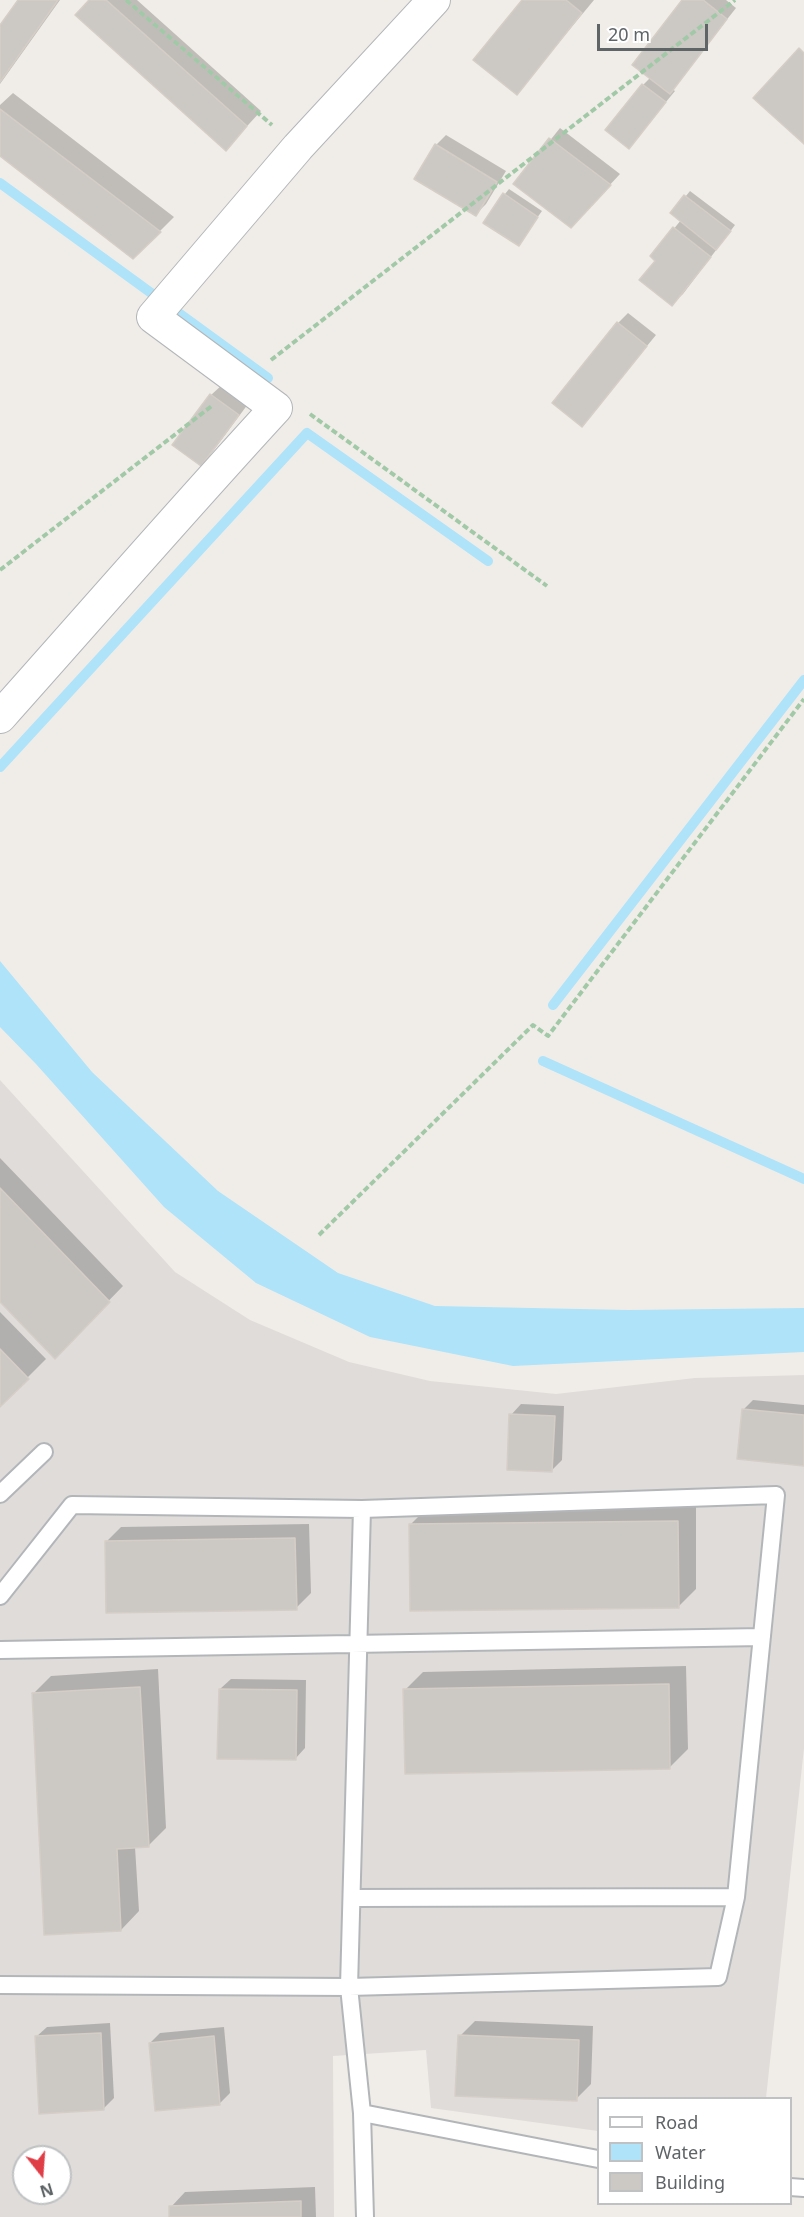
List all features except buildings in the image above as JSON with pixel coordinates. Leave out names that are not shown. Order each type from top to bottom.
[{"type":"street","points":[[0,717],[276,408],[153,317],[298,147],[434,0]]},
{"type":"lane","points":[[0,1494],[44,1452]]},
{"type":"lane","points":[[0,1596],[72,1505],[362,1509],[776,1495],[736,1897],[718,1977],[350,1987],[0,1985]]},
{"type":"lane","points":[[362,1509],[350,1987],[362,2113],[365,2217]]},
{"type":"lane","points":[[0,1650],[762,1637]]},
{"type":"lane","points":[[352,1898],[736,1897]]},
{"type":"lane","points":[[362,2113],[597,2159]]},
{"type":"path","points":[[126,0],[298,147]]},
{"type":"path","points":[[264,366],[735,0]]},
{"type":"path","points":[[276,408],[285,397],[547,586]]},
{"type":"path","points":[[0,570],[217,402]]},
{"type":"path","points":[[319,1235],[533,1025],[548,1036],[804,699]]},
{"type":"shaded area","points":[[0,1080],[175,1272],[250,1320],[349,1362],[430,1381],[556,1394],[695,1378],[804,1375],[804,1748],[766,2097],[597,2097],[597,2131],[431,2108],[426,2050],[333,2056],[334,2217],[0,2217]]},
{"type":"water","points":[[0,961],[92,1072],[218,1191],[338,1273],[435,1306],[628,1310],[804,1308],[804,1352],[513,1366],[370,1337],[256,1283],[164,1207],[0,1027]]},
{"type":"waterway","points":[[0,183],[268,378]]},
{"type":"waterway","points":[[0,767],[307,433],[488,561]]},
{"type":"waterway","points":[[553,1005],[804,680]]},
{"type":"waterway","points":[[543,1061],[804,1179]]}]
